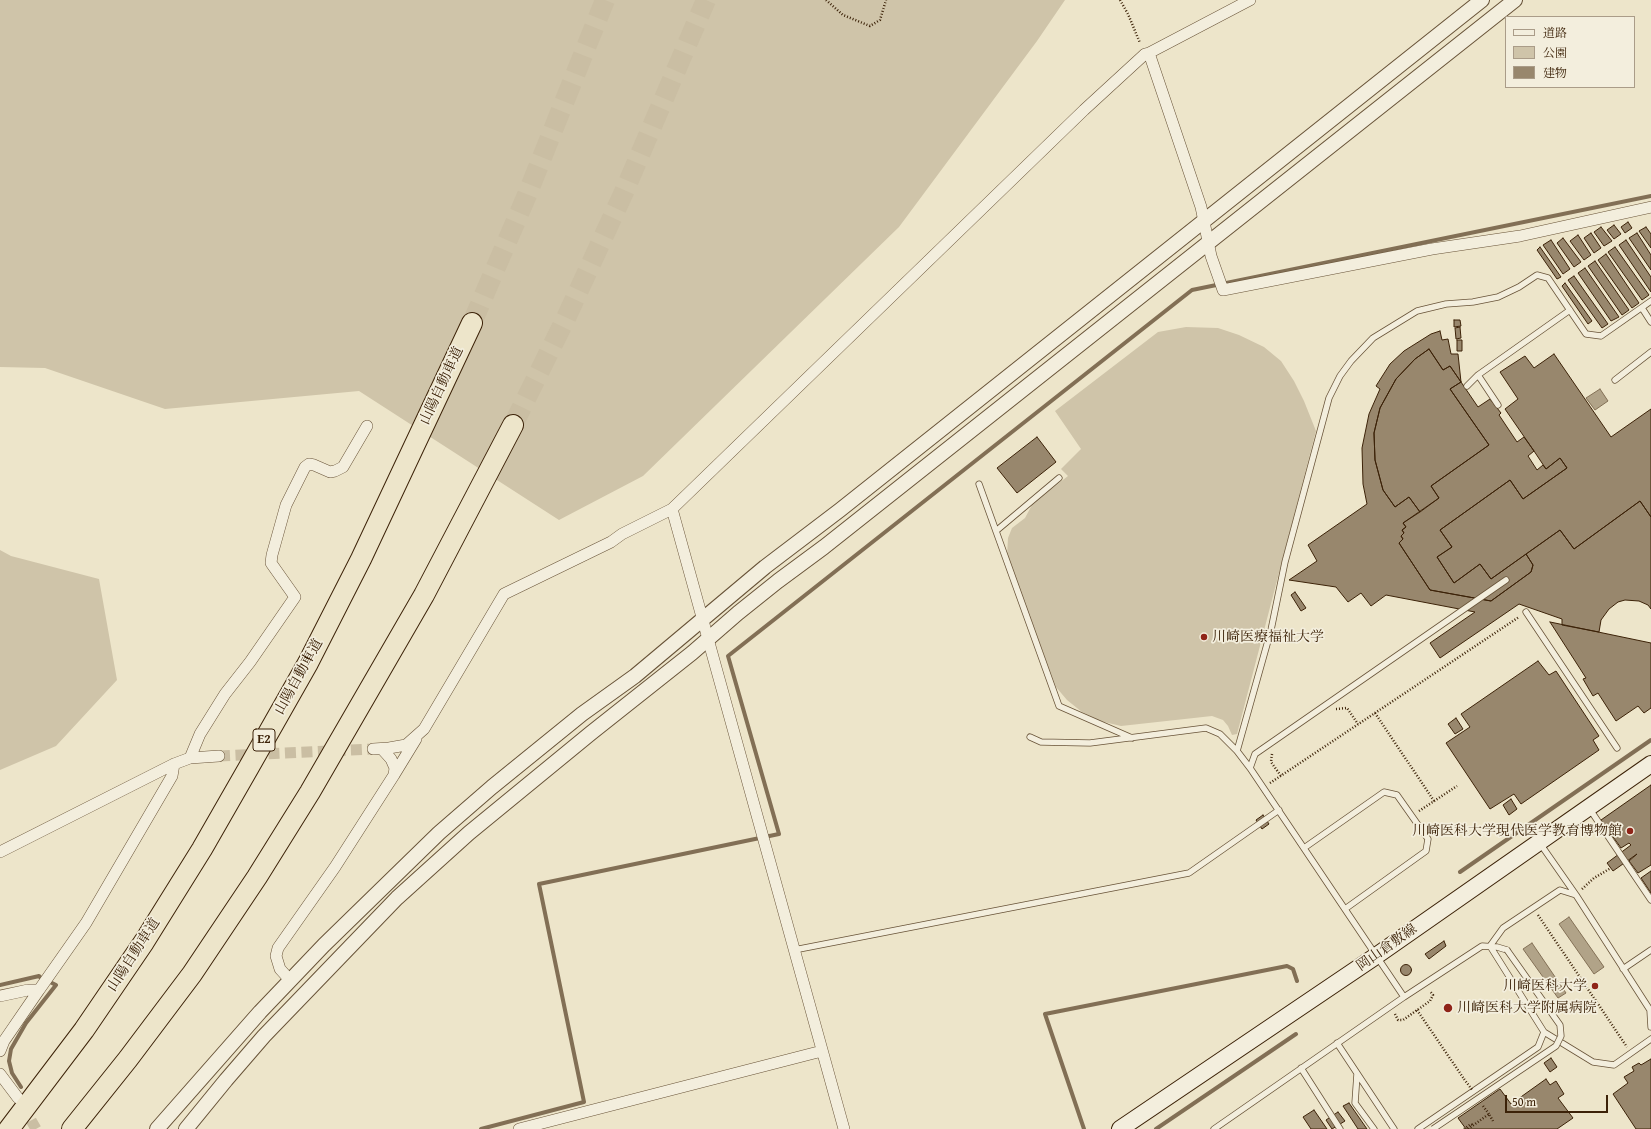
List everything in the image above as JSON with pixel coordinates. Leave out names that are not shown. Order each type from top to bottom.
[{"type":"highway","name":"山陽自動車道","points":[[10,1129],[84,1030],[144,942],[202,849],[308,663],[361,559],[472,323]]},
{"type":"highway","points":[[72,1129],[128,1059],[192,974],[257,877],[310,792],[424,595],[513,425]]},
{"type":"main road","name":"岡山倉敷線","points":[[1120,1129],[1376,956],[1651,764]]},
{"type":"street","points":[[394,775],[395,768],[391,759],[378,749],[406,745],[424,729],[504,594],[611,542],[622,534],[672,509],[1084,110],[1147,54],[1250,0]]},
{"type":"street","points":[[157,1129],[290,980],[439,833],[582,714],[635,676],[765,567],[840,510],[1482,0]]},
{"type":"street","points":[[186,1129],[264,1036],[397,898],[504,803],[778,581],[824,547],[1515,0]]},
{"type":"street","points":[[1147,54],[1199,200],[1210,256],[1223,290],[1424,251],[1520,236],[1651,207]]},
{"type":"street","points":[[190,758],[200,734],[225,694],[250,662],[295,597],[271,563],[286,505],[305,467],[309,464],[330,472],[343,467],[367,426]]},
{"type":"street","points":[[672,509],[844,1129]]},
{"type":"street","points":[[290,980],[280,969],[276,956],[278,948],[335,867],[417,736]]},
{"type":"street","points":[[0,852],[174,764],[190,758],[219,756]]},
{"type":"street","points":[[0,1051],[4,1041],[86,923],[172,776],[174,764]]},
{"type":"street","points":[[0,996],[28,990],[39,990]]},
{"type":"street","points":[[519,1129],[822,1051]]},
{"type":"street","points":[[0,1074],[18,1098]]},
{"type":"lane","points":[[1237,752],[1271,630],[1285,562],[1329,398],[1340,376],[1351,361],[1373,338],[1418,310],[1446,304],[1498,298],[1537,275],[1548,278],[1586,334],[1601,336],[1651,302]]},
{"type":"lane","points":[[1642,308],[1651,322]]},
{"type":"lane","points":[[1467,386],[1478,375],[1570,310]]},
{"type":"lane","points":[[1615,380],[1651,352]]},
{"type":"lane","points":[[1478,375],[1498,405]]},
{"type":"lane","points":[[996,531],[1059,478]]},
{"type":"lane","points":[[979,484],[1059,706],[1132,738]]},
{"type":"lane","points":[[1250,768],[1255,754],[1506,580]]},
{"type":"lane","points":[[1526,612],[1617,748]]},
{"type":"lane","points":[[1030,737],[1041,742],[1090,743],[1206,728],[1220,734],[1250,768],[1404,997]]},
{"type":"lane","points":[[1304,848],[1384,792],[1397,795],[1428,839],[1426,851],[1345,909]]},
{"type":"lane","points":[[1589,808],[1651,900]]},
{"type":"lane","points":[[794,950],[1189,873],[1279,810]]},
{"type":"lane","points":[[1539,842],[1576,895],[1650,1010],[1651,1027]]},
{"type":"lane","points":[[1490,946],[1503,928],[1560,890],[1576,895]]},
{"type":"lane","points":[[1214,1129],[1404,997],[1482,946],[1490,946],[1506,950],[1560,1026],[1561,1036],[1556,1046],[1433,1129]]},
{"type":"lane","points":[[1490,946],[1544,1032],[1594,1062],[1614,1065],[1651,1039]]},
{"type":"lane","points":[[1623,969],[1651,950]]},
{"type":"lane","points":[[1418,1129],[1538,1047],[1544,1032]]},
{"type":"lane","points":[[1337,1043],[1394,1129]]},
{"type":"lane","points":[[1301,1068],[1340,1129]]},
{"type":"lane","points":[[1357,1074],[1356,1103],[1374,1129]]},
{"type":"path","points":[[826,0],[843,15],[870,26],[880,20],[886,0]]},
{"type":"path","points":[[1120,0],[1147,54]]},
{"type":"path","points":[[1263,788],[1526,612]]},
{"type":"path","points":[[1334,709],[1347,708],[1358,724]]},
{"type":"path","points":[[1375,714],[1434,801]]},
{"type":"path","points":[[1273,752],[1271,762],[1281,776]]},
{"type":"path","points":[[1412,816],[1457,786]]},
{"type":"path","points":[[1576,895],[1594,878],[1610,868]]},
{"type":"path","points":[[1533,908],[1624,1043]]},
{"type":"path","points":[[1395,1013],[1398,1020],[1403,1020],[1430,1001],[1433,995],[1429,989]]},
{"type":"path","points":[[1417,1010],[1464,1078]]},
{"type":"path","points":[[1481,1102],[1493,1121]]},
{"type":"path","points":[[1464,1129],[1489,1114]]},
{"type":"path","points":[[1468,1129],[1473,1124]]},
{"type":"green space","points":[[0,0],[1065,0],[1037,41],[899,227],[643,476],[559,520],[359,391],[165,409],[45,368],[0,367]]},
{"type":"green space","points":[[1186,327],[1218,328],[1239,335],[1264,347],[1281,361],[1294,381],[1316,431],[1237,734],[1232,735],[1228,726],[1223,720],[1212,716],[1121,726],[1100,721],[1082,712],[1067,700],[1056,687],[1007,556],[1008,538],[1012,528],[1025,518],[1033,503],[1068,476],[1061,469],[1081,449],[1055,411],[1158,332]]},
{"type":"green space","points":[[0,550],[11,556],[99,579],[117,680],[56,746],[0,770]]},
{"type":"shaded area","points":[[1600,389],[1608,401],[1595,410],[1586,398]]},
{"type":"shaded area","points":[[1569,917],[1604,967],[1594,974],[1559,924]]},
{"type":"shaded area","points":[[1532,943],[1566,993],[1558,998],[1523,949]]},
{"type":"building","points":[[1628,222],[1632,228],[1625,233],[1621,227]]},
{"type":"building","points":[[1614,225],[1621,234],[1614,239],[1607,230]]},
{"type":"building","points":[[1601,227],[1612,241],[1604,246],[1594,232]]},
{"type":"building","points":[[1646,227],[1651,234],[1651,248],[1639,231]]},
{"type":"building","points":[[1591,233],[1601,248],[1594,253],[1584,238]]},
{"type":"building","points":[[1637,233],[1651,255],[1651,270],[1629,238]]},
{"type":"building","points":[[1578,235],[1591,255],[1584,260],[1570,241]]},
{"type":"building","points":[[1563,238],[1581,262],[1574,267],[1557,243]]},
{"type":"building","points":[[1551,240],[1570,269],[1563,274],[1543,245]]},
{"type":"building","points":[[1626,240],[1651,277],[1651,292],[1619,245]]},
{"type":"building","points":[[1540,247],[1561,277],[1557,279],[1537,250]]},
{"type":"building","points":[[1615,247],[1649,295],[1642,300],[1608,252]]},
{"type":"building","points":[[1606,254],[1639,303],[1632,308],[1598,260]]},
{"type":"building","points":[[1595,261],[1629,310],[1622,315],[1588,266]]},
{"type":"building","points":[[1585,268],[1619,317],[1611,321],[1578,273]]},
{"type":"building","points":[[1574,276],[1608,324],[1602,328],[1568,280]]},
{"type":"building","points":[[1565,283],[1592,321],[1588,324],[1562,286]]},
{"type":"building","points":[[1454,320],[1460,320],[1461,326],[1454,327]]},
{"type":"building","points":[[1460,327],[1461,338],[1456,339],[1455,328]]},
{"type":"building","points":[[1440,331],[1442,340],[1448,339],[1451,354],[1458,354],[1461,382],[1450,366],[1443,370],[1429,349],[1415,359],[1396,379],[1380,408],[1374,433],[1375,460],[1383,490],[1395,507],[1409,497],[1420,512],[1403,523],[1406,527],[1402,530],[1404,533],[1401,536],[1403,539],[1399,543],[1430,590],[1491,601],[1531,572],[1533,565],[1526,554],[1560,530],[1574,549],[1640,501],[1651,517],[1651,609],[1648,605],[1639,601],[1625,600],[1618,602],[1609,609],[1601,620],[1599,632],[1562,625],[1562,619],[1519,604],[1440,658],[1430,643],[1475,612],[1386,595],[1371,606],[1361,593],[1348,602],[1336,587],[1289,580],[1317,561],[1308,545],[1367,504],[1363,484],[1362,448],[1369,414],[1380,389],[1376,386],[1390,364],[1404,351],[1431,334]]},
{"type":"building","points":[[1457,340],[1462,340],[1462,351],[1457,351]]},
{"type":"building","points":[[1429,349],[1443,370],[1450,366],[1461,382],[1450,389],[1489,445],[1431,486],[1439,498],[1420,512],[1409,497],[1395,507],[1383,490],[1375,460],[1374,433],[1380,408],[1396,379],[1415,359]]},
{"type":"building","points":[[1554,354],[1611,437],[1651,409],[1651,517],[1640,501],[1574,549],[1560,530],[1491,579],[1480,564],[1454,583],[1437,557],[1452,547],[1440,530],[1510,480],[1523,499],[1567,468],[1560,458],[1546,469],[1505,409],[1518,399],[1500,372],[1525,356],[1534,368]]},
{"type":"building","points":[[1461,382],[1478,407],[1490,399],[1501,413],[1499,415],[1517,442],[1524,437],[1534,451],[1528,456],[1537,470],[1543,465],[1546,469],[1560,458],[1567,468],[1523,499],[1510,480],[1440,530],[1452,547],[1437,557],[1454,583],[1480,564],[1491,579],[1526,554],[1533,565],[1531,572],[1491,601],[1430,590],[1399,543],[1403,539],[1401,536],[1404,533],[1402,530],[1406,527],[1403,523],[1439,498],[1431,486],[1489,445],[1450,389]]},
{"type":"building","points":[[1037,437],[1056,462],[1017,493],[997,468]]},
{"type":"building","points":[[1295,592],[1306,608],[1301,611],[1291,595]]},
{"type":"building","points":[[1550,622],[1651,643],[1651,708],[1644,713],[1638,706],[1616,721],[1598,693],[1593,696],[1583,679],[1586,678]]},
{"type":"building","points":[[1538,661],[1549,675],[1556,671],[1599,736],[1593,740],[1599,750],[1521,804],[1514,794],[1490,809],[1446,743],[1470,727],[1461,714]]},
{"type":"building","points":[[1456,718],[1463,729],[1455,734],[1448,724]]},
{"type":"building","name":"川崎医科大学現代医学教育博物館","points":[[1651,785],[1651,865],[1638,873],[1629,861],[1637,854],[1613,871],[1607,863],[1631,845],[1629,843],[1621,848],[1601,820]]},
{"type":"building","points":[[1511,799],[1517,809],[1509,815],[1503,805]]},
{"type":"building","points":[[1263,815],[1269,824],[1262,829],[1256,820]]},
{"type":"building","points":[[1651,871],[1651,893],[1641,878]]},
{"type":"building","points":[[1444,941],[1446,946],[1429,959],[1425,954]]},
{"type":"building","points":[[1406,964],[1410,966],[1412,970],[1410,974],[1406,976],[1402,974],[1400,970],[1402,966]]},
{"type":"building","points":[[1551,1058],[1557,1067],[1550,1072],[1544,1063]]},
{"type":"building","points":[[1651,1059],[1651,1129],[1636,1129],[1613,1094],[1628,1083],[1624,1077],[1634,1071],[1632,1067],[1639,1063],[1641,1065]]},
{"type":"building","points":[[1546,1079],[1550,1085],[1556,1081],[1564,1094],[1558,1098],[1573,1118],[1557,1129],[1466,1129],[1458,1118],[1500,1089],[1511,1104]]},
{"type":"building","points":[[1349,1103],[1367,1129],[1358,1129],[1343,1106]]},
{"type":"building","points":[[1314,1110],[1327,1129],[1311,1129],[1303,1117]]},
{"type":"building","points":[[1338,1112],[1345,1121],[1332,1129],[1326,1120]]},
{"type":"waterway","points":[[481,1129],[584,1102],[539,884],[779,834],[728,656],[1192,290],[1651,196]]},
{"type":"waterway","points":[[1460,872],[1651,740]]},
{"type":"waterway","points":[[1084,1129],[1045,1014],[1287,966],[1293,969],[1297,981]]},
{"type":"waterway","points":[[0,985],[39,976],[41,978]]},
{"type":"waterway","points":[[21,1087],[12,1073],[9,1061],[11,1049],[26,1023],[56,985],[52,983]]},
{"type":"waterway","points":[[1156,1129],[1296,1034]]},
{"type":"tunnel","points":[[472,323],[527,195],[605,0]]},
{"type":"tunnel","points":[[513,425],[566,318],[624,192],[706,0]]},
{"type":"tunnel","points":[[219,756],[373,749]]},
{"type":"tunnel","points":[[23,1106],[36,1129]]},
{"type":"place","name":"川崎医療福祉大学","points":[[1204,637]]},
{"type":"place","name":"川崎医科大学現代医学教育博物館","points":[[1630,831]]},
{"type":"place","name":"川崎医科大学","points":[[1595,986]]},
{"type":"place","name":"川崎医科大学附属病院","points":[[1448,1008]]}]
